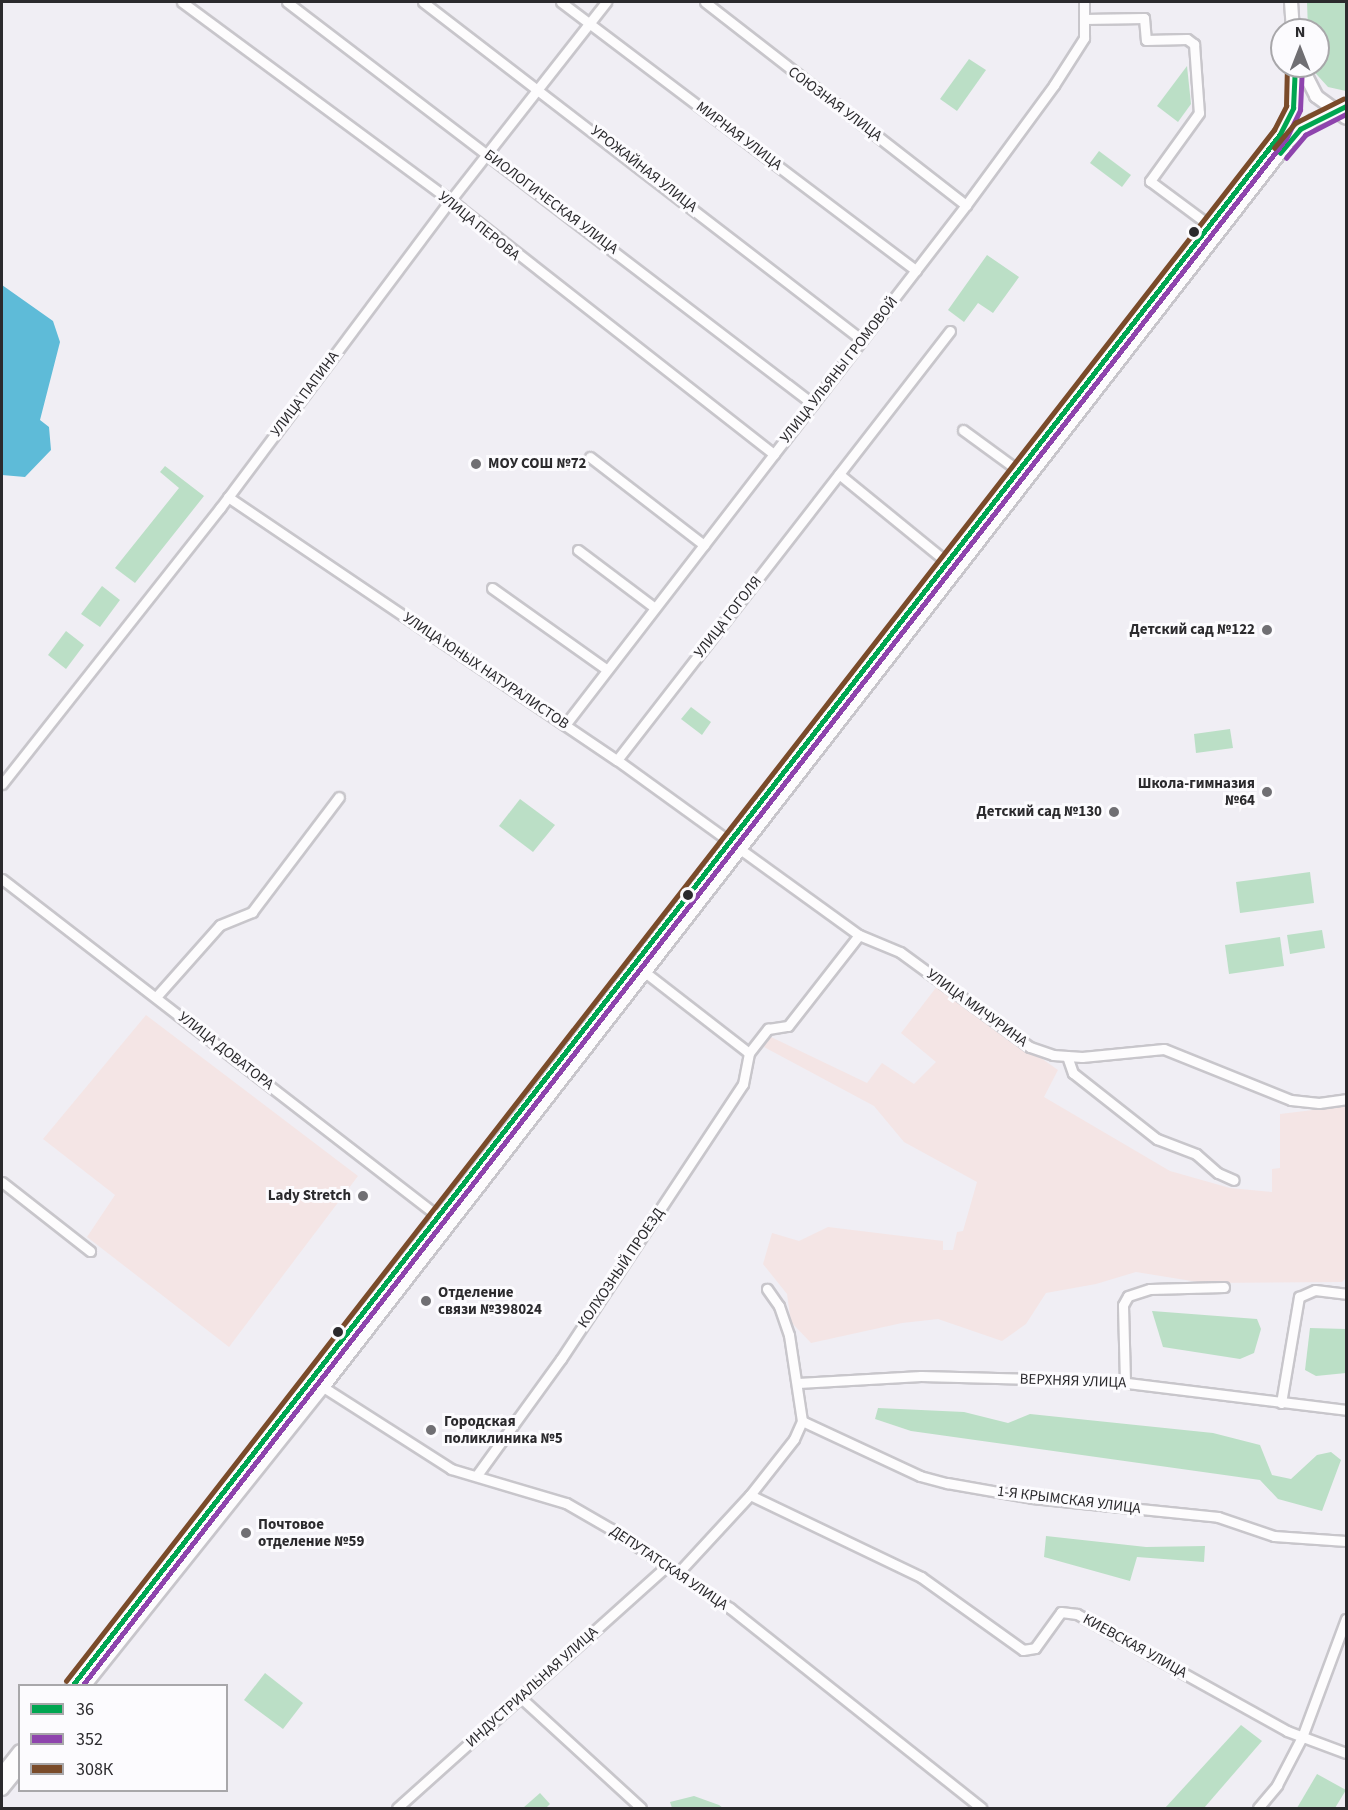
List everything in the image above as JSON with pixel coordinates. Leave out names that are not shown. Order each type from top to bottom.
[{"type":"main road","points":[[1291,2],[1292,18]]},
{"type":"main road","points":[[86,1684],[323,1387],[646,973],[736,845],[1289,117],[1295,97],[1295,78]]},
{"type":"main road","points":[[1307,78],[1316,96],[1341,115]]},
{"type":"main road","points":[[74,1684],[439,1217],[736,845],[1289,141],[1306,125],[1341,115],[1347,106]]},
{"type":"main road","points":[[2,1774],[18,1754]]},
{"type":"main road","points":[[2,1790],[18,1770]]},
{"type":"street","name":"УЛИЦА ПЕРОВА","points":[[182,2],[450,201],[774,454]]},
{"type":"street","name":"БИОЛОГИЧЕСКАЯ УЛИЦА","points":[[287,2],[813,404]]},
{"type":"street","name":"УРОЖАЙНАЯ УЛИЦА","points":[[423,2],[539,89],[862,340]]},
{"type":"street","name":"МИРНАЯ УЛИЦА","points":[[561,2],[916,270]]},
{"type":"street","name":"УЛИЦА ПАПИНА","points":[[2,784],[228,497],[450,201],[606,2]]},
{"type":"street","name":"СОЮЗНАЯ УЛИЦА","points":[[705,2],[966,205]]},
{"type":"street","name":"УЛИЦА УЛЬЯНЫ ГРОМОВОЙ","points":[[565,725],[966,205],[1084,38],[1084,2]]},
{"type":"street","points":[[1084,20],[1144,18],[1146,40],[1187,39],[1194,44],[1199,113],[1150,181],[1209,225]]},
{"type":"street","name":"УЛИЦА ГОГОЛЯ","points":[[617,760],[950,331]]},
{"type":"street","points":[[963,430],[1019,471]]},
{"type":"street","points":[[590,457],[704,544]]},
{"type":"street","points":[[839,474],[948,563]]},
{"type":"street","name":"УЛИЦА ЮНЫХ НАТУРАЛИСТОВ","points":[[228,497],[617,760],[736,845]]},
{"type":"street","points":[[578,550],[655,608]]},
{"type":"street","points":[[492,588],[606,669]]},
{"type":"street","points":[[156,997],[220,925],[252,912],[339,798]]},
{"type":"street","name":"УЛИЦА МИЧУРИНА","points":[[736,845],[859,935],[900,952],[1030,1047],[1067,1056],[1164,1049],[1291,1100],[1319,1103],[1347,1099]]},
{"type":"street","name":"УЛИЦА ДОВАТОРА","points":[[2,879],[450,1225]]},
{"type":"street","name":"КОЛХОЗНЫЙ ПРОЕЗД","points":[[477,1475],[561,1359],[730,1103],[742,1084],[749,1053],[768,1029],[788,1026],[859,935]]},
{"type":"street","points":[[646,973],[749,1053]]},
{"type":"street","points":[[1067,1056],[1073,1073],[1157,1138],[1196,1154],[1218,1173],[1234,1180]]},
{"type":"street","points":[[2,1182],[90,1251]]},
{"type":"street","points":[[1125,1382],[1122,1311],[1128,1296],[1150,1289],[1224,1287]]},
{"type":"street","points":[[678,1573],[750,1496],[794,1439],[802,1421],[789,1335],[779,1306],[767,1289]]},
{"type":"street","points":[[1281,1403],[1299,1298],[1315,1290],[1347,1294]]},
{"type":"street","name":"ВЕРХНЯЯ УЛИЦА","points":[[798,1383],[921,1376],[1125,1382],[1347,1410]]},
{"type":"street","name":"ДЕПУТАТСКАЯ УЛИЦА","points":[[323,1387],[451,1469],[566,1503],[678,1573],[730,1608],[981,1809]]},
{"type":"street","name":"1-Я КРЫМСКАЯ УЛИЦА","points":[[802,1421],[921,1476],[947,1483],[1032,1498],[1218,1517],[1274,1536],[1347,1542]]},
{"type":"street","name":"КИЕВСКАЯ УЛИЦА","points":[[750,1496],[921,1577],[1023,1650],[1035,1648],[1061,1612],[1077,1614],[1302,1737],[1347,1753]]},
{"type":"street","name":"ИНДУСТРИАЛЬНАЯ УЛИЦА","points":[[397,1809],[667,1566]]},
{"type":"street","points":[[1258,1809],[1277,1785],[1302,1737],[1347,1619]]},
{"type":"street","points":[[520,1697],[641,1809]]},
{"type":"shaded area","points":[[938,985],[1058,1070],[1044,1097],[1170,1171],[1230,1188],[1272,1192],[1272,1169],[1280,1168],[1280,1114],[1346,1106],[1346,1278],[1342,1282],[1204,1283],[1136,1272],[1096,1284],[1046,1293],[1026,1324],[1002,1341],[938,1319],[902,1323],[811,1343],[791,1322],[787,1294],[763,1264],[772,1233],[799,1241],[828,1227],[943,1241],[943,1250],[953,1250],[957,1232],[963,1231],[977,1182],[904,1142],[874,1106],[764,1047],[771,1037],[867,1083],[882,1063],[914,1084],[936,1062],[901,1033]]},
{"type":"shaded area","points":[[146,1015],[358,1176],[229,1347],[87,1237],[115,1195],[43,1139]]},
{"type":"green space","points":[[1307,2],[1346,2],[1346,91],[1328,87],[1320,78],[1330,78],[1330,18],[1308,18]]},
{"type":"green space","points":[[969,59],[986,70],[957,111],[940,99]]},
{"type":"green space","points":[[1187,66],[1191,104],[1178,122],[1157,106]]},
{"type":"green space","points":[[1099,151],[1131,175],[1122,187],[1090,163]]},
{"type":"green space","points":[[987,255],[1019,277],[993,313],[978,303],[964,322],[948,310]]},
{"type":"green space","points":[[165,466],[204,496],[135,583],[115,568],[179,488],[160,472]]},
{"type":"green space","points":[[102,586],[120,600],[100,627],[81,614]]},
{"type":"green space","points":[[66,631],[84,645],[66,669],[48,655]]},
{"type":"green space","points":[[691,707],[711,722],[702,735],[681,719]]},
{"type":"green space","points":[[1230,729],[1233,748],[1196,753],[1194,734]]},
{"type":"green space","points":[[520,799],[555,825],[533,852],[499,826]]},
{"type":"green space","points":[[1310,872],[1314,903],[1240,913],[1236,882]]},
{"type":"green space","points":[[1322,930],[1325,948],[1290,954],[1287,935]]},
{"type":"green space","points":[[1280,937],[1284,966],[1229,974],[1225,945]]},
{"type":"green space","points":[[1152,1311],[1257,1319],[1261,1329],[1254,1353],[1240,1359],[1163,1347]]},
{"type":"green space","points":[[1310,1328],[1346,1329],[1346,1373],[1316,1376],[1305,1370]]},
{"type":"green space","points":[[878,1408],[964,1412],[1008,1423],[1030,1414],[1213,1433],[1260,1445],[1272,1475],[1291,1479],[1317,1455],[1331,1452],[1341,1460],[1322,1511],[1278,1499],[1260,1480],[911,1431],[875,1419]]},
{"type":"green space","points":[[1046,1536],[1146,1547],[1205,1546],[1204,1562],[1137,1557],[1130,1581],[1044,1557]]},
{"type":"green space","points":[[265,1673],[303,1703],[283,1729],[244,1700]]},
{"type":"green space","points":[[1241,1725],[1262,1741],[1204,1808],[1165,1808]]},
{"type":"green space","points":[[1317,1774],[1346,1790],[1335,1808],[1297,1808]]},
{"type":"green space","points":[[540,1793],[550,1804],[546,1808],[523,1808]]},
{"type":"green space","points":[[694,1796],[723,1808],[672,1808],[670,1802]]},
{"type":"water","points":[[2,285],[53,321],[60,342],[40,420],[49,427],[51,450],[25,477],[2,475]]},
{"type":"transit line","name":"308К","points":[[66,1681],[1274,130],[1286,106],[1287,78]]},
{"type":"transit line","name":"36","points":[[74,1684],[1280,134],[1293,108],[1294,78]]},
{"type":"transit line","name":"352","points":[[84,1684],[1286,139],[1300,110],[1301,78]]},
{"type":"transit line","name":"308К","points":[[1274,148],[1295,123],[1343,99]]},
{"type":"transit line","name":"36","points":[[1280,153],[1300,129],[1346,106]]},
{"type":"transit line","name":"352","points":[[1286,158],[1305,135],[1346,114]]},
{"type":"place","name":"МОУ СОШ №72","points":[[476,464]]},
{"type":"place","name":"Детский сад №122","points":[[1267,630]]},
{"type":"place","name":"Школа-гимназия №64","points":[[1267,792]]},
{"type":"place","name":"Детский сад №130","points":[[1114,812]]},
{"type":"place","name":"Lady Stretch","points":[[363,1196]]},
{"type":"place","name":"Отделение связи №398024","points":[[426,1301]]},
{"type":"place","name":"Городская поликлиника №5","points":[[431,1430]]},
{"type":"place","name":"Почтовое отделение №59","points":[[246,1533]]}]
